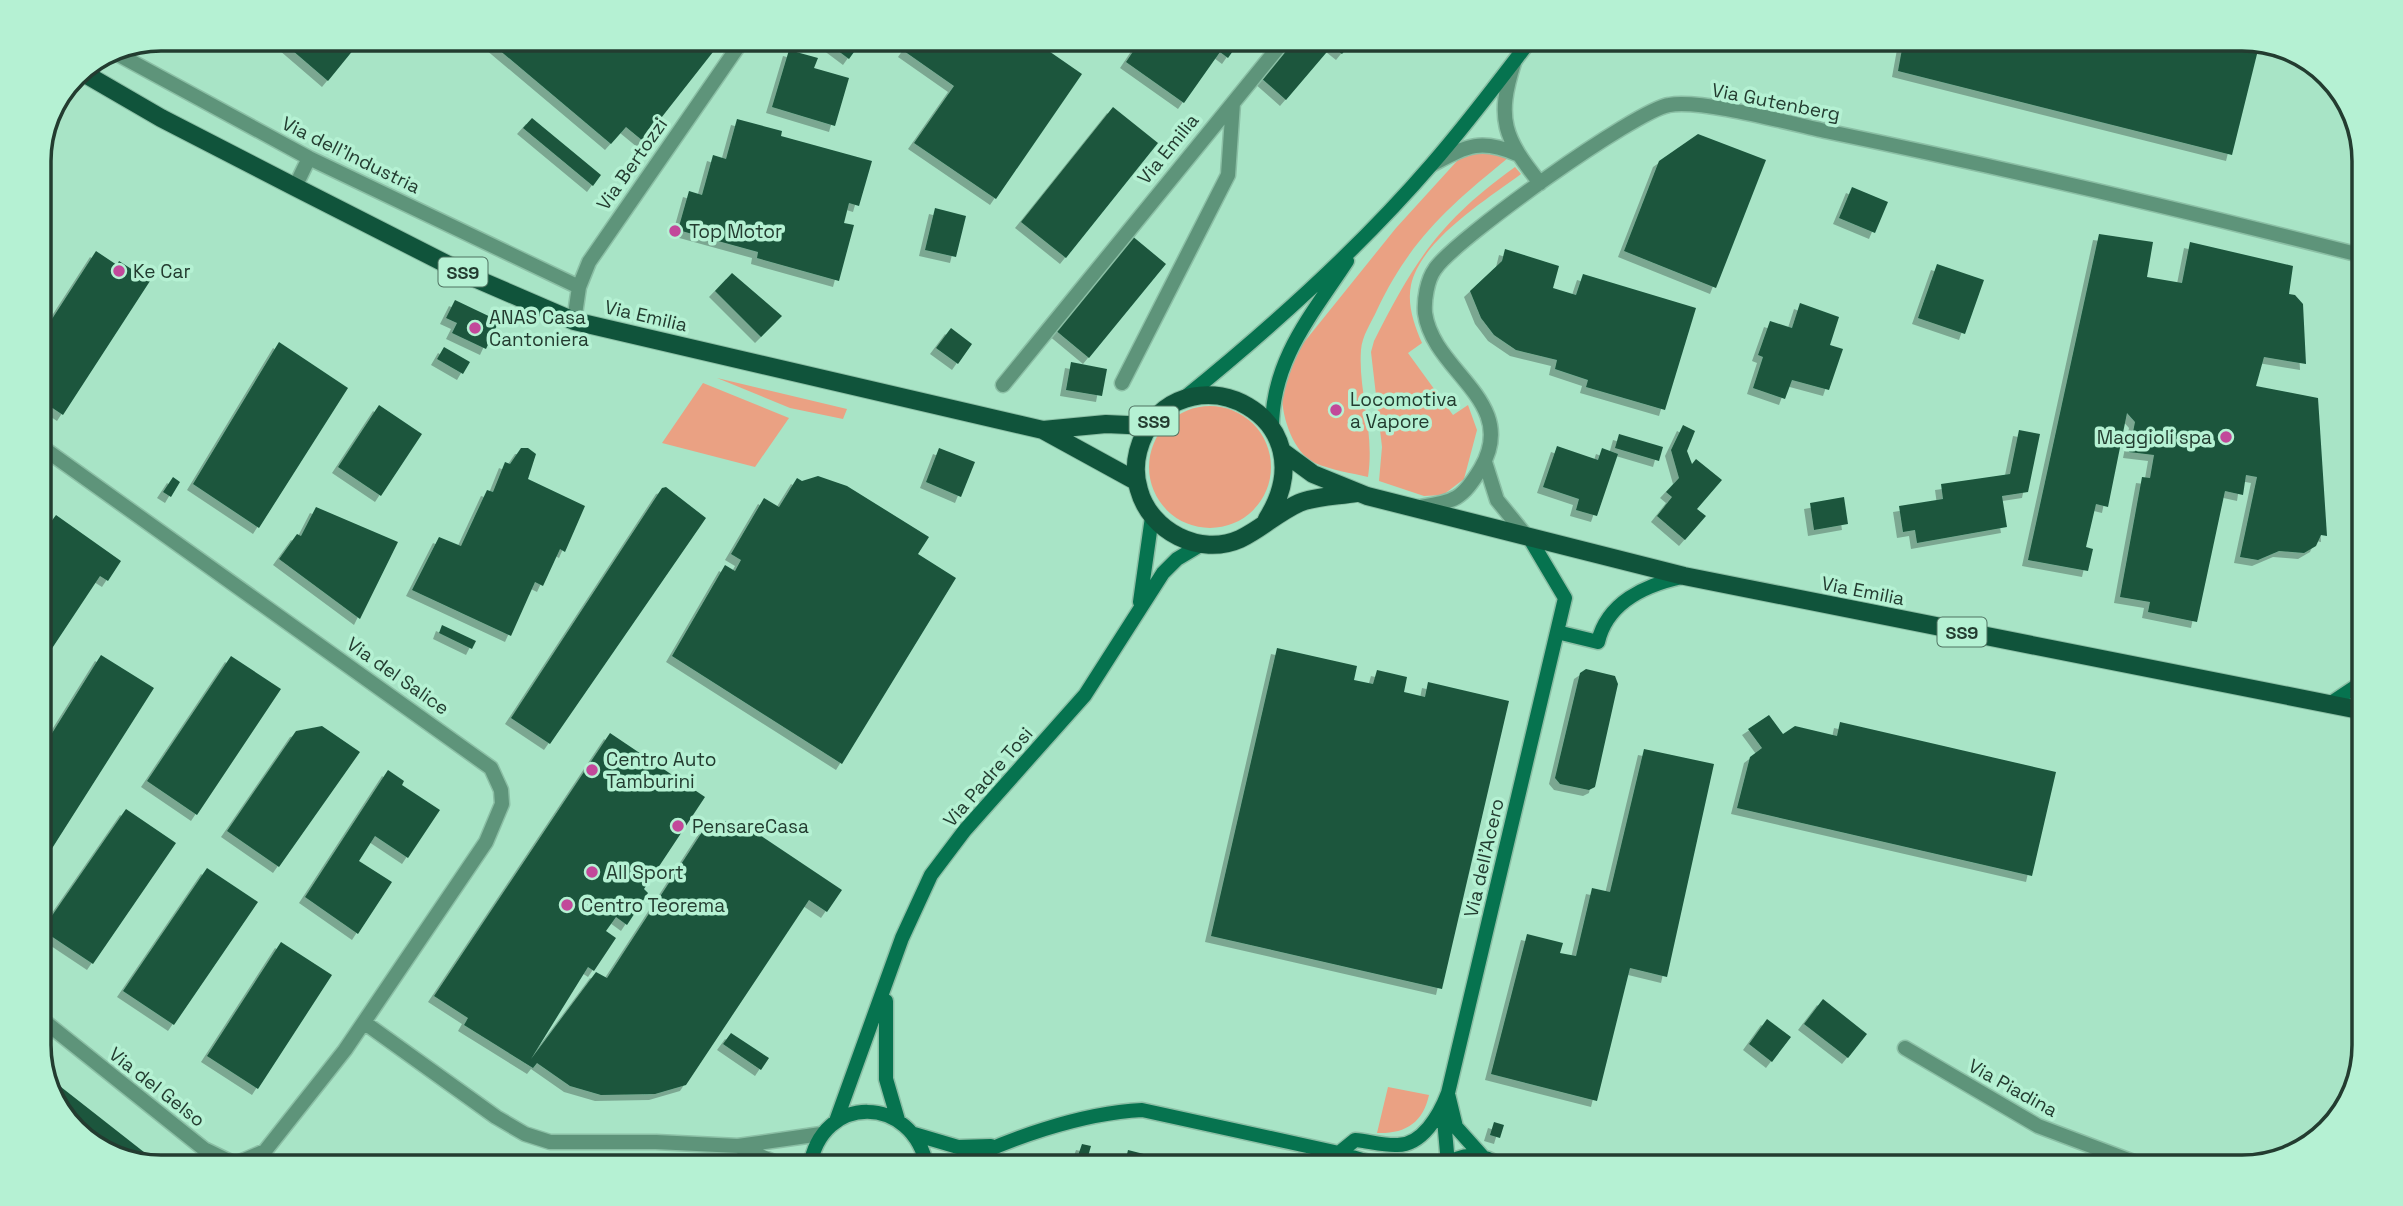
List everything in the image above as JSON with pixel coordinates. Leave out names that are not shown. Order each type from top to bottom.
[{"type":"main road","points":[[1180,401],[1250,344],[1359,243],[1433,164],[1522,51]]},
{"type":"main road","name":"Via Emilia","points":[[90,77],[161,118],[295,187],[472,276],[574,321],[1043,430],[1136,481],[1142,500],[1152,517],[1174,535],[1202,544],[1237,540],[1267,519],[1302,502],[1358,493]]},
{"type":"main road","points":[[1272,428],[1272,399],[1285,357],[1359,243]]},
{"type":"main road","name":"Via Emilia","points":[[1180,401],[1205,395],[1231,398],[1255,410],[1272,428],[1283,452],[1285,475],[1280,499],[1267,519]]},
{"type":"main road","name":"SS9","points":[[1136,481],[1138,452],[1150,426],[1163,411],[1180,401]]},
{"type":"main road","name":"Via Emilia","points":[[1043,430],[1106,424],[1150,426]]},
{"type":"main road","name":"Via Emilia","points":[[1283,452],[1313,474],[1358,493],[1530,539],[1684,576],[2352,709]]},
{"type":"main road","name":"Via Padre Tosi","points":[[1139,606],[1152,517]]},
{"type":"main road","name":"Via dell'Acero","points":[[1446,1155],[1446,1100],[1565,597],[1530,539]]},
{"type":"main road","name":"Via Padre Tosi","points":[[836,1121],[902,938],[931,875],[965,830],[1084,695],[1118,646],[1139,606],[1177,559],[1202,544]]},
{"type":"main road","points":[[1557,632],[1598,642],[1602,626],[1619,606],[1657,582],[1684,576]]},
{"type":"main road","points":[[2328,705],[2352,689]]},
{"type":"main road","name":"Via Padre Tosi","points":[[886,986],[886,1079],[898,1120]]},
{"type":"main road","name":"Via dell'Acero","points":[[1339,1153],[1355,1140],[1398,1146],[1414,1140],[1429,1128],[1446,1100]]},
{"type":"main road","name":"Via dell'Acero","points":[[1446,1100],[1456,1127],[1481,1155]]},
{"type":"main road","name":"Via Padre Tosi","points":[[978,1155],[996,1146],[1122,1111],[1142,1110],[1346,1155]]},
{"type":"main road","name":"Via Padre Tosi","points":[[821,1134],[836,1121],[867,1111],[898,1120],[914,1134],[924,1155]]},
{"type":"main road","points":[[812,1155],[821,1134]]},
{"type":"main road","name":"Via Padre Tosi","points":[[914,1134],[958,1147],[996,1146]]},
{"type":"street","name":"Via Bertozzi","points":[[574,321],[579,286],[603,240],[735,51]]},
{"type":"street","name":"Via Emilia","points":[[1003,384],[1275,51]]},
{"type":"street","name":"Via dell'Industria","points":[[124,58],[309,158],[579,286]]},
{"type":"street","points":[[1514,61],[1504,94],[1503,117],[1517,154],[1540,183]]},
{"type":"street","name":"Via Emilia","points":[[1122,383],[1228,174],[1233,103]]},
{"type":"street","name":"Via Gutenberg","points":[[1415,508],[1454,502],[1469,489],[1485,461],[1493,427],[1486,411],[1432,334],[1425,314],[1426,290],[1435,269],[1540,183],[1646,113],[1668,104],[1691,104],[1948,156],[2352,253]]},
{"type":"street","points":[[1433,164],[1477,145],[1495,145],[1517,154]]},
{"type":"street","points":[[295,187],[309,158]]},
{"type":"street","name":"Via del Salice","points":[[51,454],[491,768],[501,790],[502,804],[496,825],[365,1023]]},
{"type":"street","points":[[1485,461],[1497,500],[1530,539]]},
{"type":"street","points":[[365,1023],[496,1117],[525,1134],[550,1142],[656,1142],[738,1146],[821,1134]]},
{"type":"street","name":"Via del Gelso","points":[[256,1155],[265,1151],[365,1023]]},
{"type":"street","name":"Via del Gelso","points":[[51,1027],[204,1149],[216,1155]]},
{"type":"street","name":"Via Piadina","points":[[1905,1048],[2038,1126],[2115,1155]]},
{"type":"street","points":[[738,1146],[758,1155]]},
{"type":"shaded area","points":[[1477,147],[1508,158],[1449,209],[1417,244],[1390,285],[1363,340],[1361,366],[1368,427],[1368,477],[1315,463],[1300,451],[1295,442],[1286,422],[1282,401],[1287,371],[1297,351],[1396,228],[1467,150]]},
{"type":"shaded area","points":[[1515,167],[1521,174],[1457,222],[1427,252],[1411,285],[1411,307],[1422,343],[1408,353],[1453,415],[1468,405],[1477,430],[1464,479],[1443,495],[1424,496],[1379,481],[1382,447],[1371,352],[1374,341],[1403,287],[1432,244],[1448,224]]},
{"type":"shaded area","points":[[717,378],[847,409],[843,419],[790,408]]},
{"type":"shaded area","points":[[703,383],[789,418],[755,467],[662,443]]},
{"type":"shaded area","points":[[1210,406],[1233,411],[1253,424],[1266,444],[1271,467],[1266,490],[1253,510],[1233,523],[1210,528],[1187,523],[1167,510],[1154,490],[1149,467],[1154,444],[1167,424],[1187,411]]},
{"type":"shaded area","points":[[1388,1087],[1429,1095],[1422,1113],[1411,1125],[1396,1131],[1377,1133]]},
{"type":"building","points":[[293,51],[352,51],[328,81]]},
{"type":"building","points":[[500,51],[714,51],[643,141],[626,127],[611,144]]},
{"type":"building","points":[[789,51],[818,58],[814,68],[849,78],[835,126],[772,107]]},
{"type":"building","points":[[838,51],[855,51],[849,59]]},
{"type":"building","points":[[904,51],[1049,51],[1082,74],[996,199],[914,143],[954,86]]},
{"type":"building","points":[[1133,51],[1233,51],[1228,58],[1220,52],[1184,103],[1126,62]]},
{"type":"building","points":[[1282,51],[1328,51],[1286,100],[1260,77]]},
{"type":"building","points":[[1902,51],[2257,52],[2232,155],[1898,71]]},
{"type":"building","points":[[1113,107],[1158,143],[1066,258],[1021,222]]},
{"type":"building","points":[[532,118],[601,175],[593,186],[523,128]]},
{"type":"building","points":[[737,119],[782,131],[781,136],[872,161],[859,206],[849,203],[844,223],[854,225],[839,281],[757,258],[758,252],[678,230],[689,191],[702,195],[713,155],[726,159]]},
{"type":"building","points":[[1698,134],[1766,160],[1716,288],[1624,251],[1659,161]]},
{"type":"building","points":[[1852,187],[1888,202],[1875,233],[1839,218]]},
{"type":"building","points":[[935,208],[966,216],[956,257],[925,250]]},
{"type":"building","name":"Maggioli spa","points":[[2099,234],[2153,242],[2147,277],[2182,283],[2190,242],[2293,266],[2289,294],[2295,295],[2303,304],[2306,364],[2264,357],[2256,386],[2318,398],[2327,536],[2321,535],[2316,546],[2304,553],[2279,551],[2258,560],[2240,557],[2257,477],[2246,475],[2243,495],[2225,491],[2197,622],[2148,612],[2150,602],[2120,597],[2142,477],[2150,478],[2154,455],[2129,452],[2135,422],[2127,413],[2108,507],[2096,504],[2086,547],[2093,549],[2088,571],[2028,560]]},
{"type":"building","points":[[1131,235],[1166,264],[1089,358],[1054,329]]},
{"type":"building","points":[[1505,249],[1559,266],[1553,288],[1576,295],[1583,274],[1696,308],[1665,410],[1586,387],[1588,380],[1555,369],[1557,360],[1516,350],[1494,335],[1481,318],[1470,291],[1502,261]]},
{"type":"building","points":[[96,251],[117,265],[119,261],[150,281],[63,415],[51,407],[51,320]]},
{"type":"building","points":[[1937,264],[1984,280],[1965,334],[1918,318]]},
{"type":"building","points":[[732,273],[782,316],[761,337],[715,291]]},
{"type":"building","name":"ANAS Casa Cantoniera","points":[[455,300],[499,321],[486,349],[452,333],[457,323],[446,318]]},
{"type":"building","points":[[1800,303],[1839,317],[1830,345],[1843,349],[1829,390],[1792,380],[1785,399],[1753,388],[1763,357],[1758,355],[1770,321],[1792,328]]},
{"type":"building","points":[[951,328],[972,344],[958,364],[936,348]]},
{"type":"building","points":[[279,342],[348,388],[259,528],[193,484]]},
{"type":"building","points":[[444,347],[470,362],[463,374],[437,359]]},
{"type":"building","points":[[1071,362],[1107,369],[1102,396],[1066,390]]},
{"type":"building","points":[[379,405],[422,434],[381,496],[338,467]]},
{"type":"building","points":[[1683,425],[1695,431],[1687,451],[1692,464],[1696,459],[1722,480],[1697,509],[1706,516],[1685,540],[1657,516],[1672,497],[1666,492],[1679,478],[1671,450]]},
{"type":"building","points":[[2019,430],[2040,434],[2028,492],[2002,496],[2007,527],[1917,543],[1915,530],[1903,532],[1899,506],[1943,499],[1941,484],[2010,474]]},
{"type":"building","points":[[1619,434],[1663,447],[1659,461],[1615,448]]},
{"type":"building","points":[[1557,446],[1598,460],[1602,448],[1618,454],[1597,516],[1576,510],[1579,499],[1543,487]]},
{"type":"building","points":[[521,448],[528,448],[536,454],[528,479],[585,506],[565,552],[560,549],[543,586],[535,582],[511,636],[412,590],[439,537],[461,546],[487,490],[493,492],[505,462],[510,464]]},
{"type":"building","points":[[939,448],[975,462],[961,497],[926,482]]},
{"type":"building","points":[[818,476],[847,486],[929,537],[918,554],[956,578],[842,764],[672,656],[725,565],[735,571],[741,560],[731,554],[764,498],[779,507],[797,478],[802,481]]},
{"type":"building","points":[[173,477],[180,482],[171,497],[163,492]]},
{"type":"building","points":[[666,487],[706,518],[550,744],[511,718],[662,488]]},
{"type":"building","points":[[1844,497],[1848,524],[1814,530],[1810,503]]},
{"type":"building","points":[[316,507],[398,542],[360,619],[279,559],[297,534],[301,536]]},
{"type":"building","points":[[56,515],[121,561],[108,581],[100,576],[51,650],[51,522]]},
{"type":"building","points":[[442,625],[476,641],[472,649],[439,633]]},
{"type":"building","points":[[1277,648],[1357,666],[1354,680],[1373,684],[1377,670],[1407,677],[1404,692],[1425,697],[1428,682],[1509,701],[1442,989],[1211,936]]},
{"type":"building","points":[[101,655],[154,688],[51,850],[51,735]]},
{"type":"building","points":[[231,656],[281,689],[197,815],[147,781]]},
{"type":"building","points":[[1586,669],[1615,676],[1618,684],[1595,787],[1589,790],[1560,784],[1555,778],[1580,673]]},
{"type":"building","points":[[1769,715],[1783,734],[1795,726],[1837,736],[1840,722],[2056,772],[2032,876],[1737,808],[1750,757],[1762,748],[1748,729]]},
{"type":"building","points":[[322,726],[360,752],[279,867],[227,831],[296,731]]},
{"type":"building","points":[[610,733],[705,797],[644,889],[648,893],[627,925],[616,917],[606,931],[616,938],[594,971],[588,967],[531,1059],[596,972],[607,978],[704,829],[722,821],[739,821],[842,890],[827,912],[809,900],[686,1085],[655,1094],[601,1095],[570,1086],[537,1063],[533,1068],[464,1025],[468,1018],[434,996]]},
{"type":"building","points":[[1644,749],[1714,764],[1667,977],[1630,968],[1597,1101],[1491,1074],[1527,934],[1563,943],[1560,953],[1576,956],[1592,888],[1610,892]]},
{"type":"building","points":[[388,770],[404,781],[402,785],[440,810],[408,858],[375,836],[359,861],[392,882],[358,934],[305,897]]},
{"type":"building","points":[[126,809],[176,843],[93,964],[51,936],[51,917]]},
{"type":"building","points":[[207,868],[258,902],[174,1025],[123,991]]},
{"type":"building","points":[[281,942],[332,975],[258,1089],[207,1056]]},
{"type":"building","points":[[1823,999],[1867,1034],[1848,1058],[1804,1024]]},
{"type":"building","points":[[1767,1019],[1791,1037],[1772,1062],[1749,1044]]},
{"type":"building","points":[[731,1033],[769,1058],[761,1070],[723,1044]]},
{"type":"building","points":[[59,1085],[146,1154],[112,1144],[88,1128],[69,1106]]},
{"type":"building","points":[[1494,1122],[1504,1125],[1500,1138],[1490,1135]]},
{"type":"building","points":[[1082,1144],[1091,1146],[1088,1155],[1078,1155]]},
{"type":"building","points":[[1128,1150],[1148,1155],[1127,1155]]},
{"type":"place","name":"Top Motor","points":[[675,231]]},
{"type":"place","name":"Ke Car","points":[[119,271]]},
{"type":"place","name":"ANAS Casa Cantoniera","points":[[475,328]]},
{"type":"place","name":"Locomotiva a Vapore","points":[[1336,410]]},
{"type":"place","name":"Maggioli spa","points":[[2226,437]]},
{"type":"place","name":"Centro Auto Tamburini","points":[[592,770]]},
{"type":"place","name":"PensareCasa","points":[[678,826]]},
{"type":"place","name":"All Sport","points":[[592,872]]},
{"type":"place","name":"Centro Teorema","points":[[567,905]]}]
